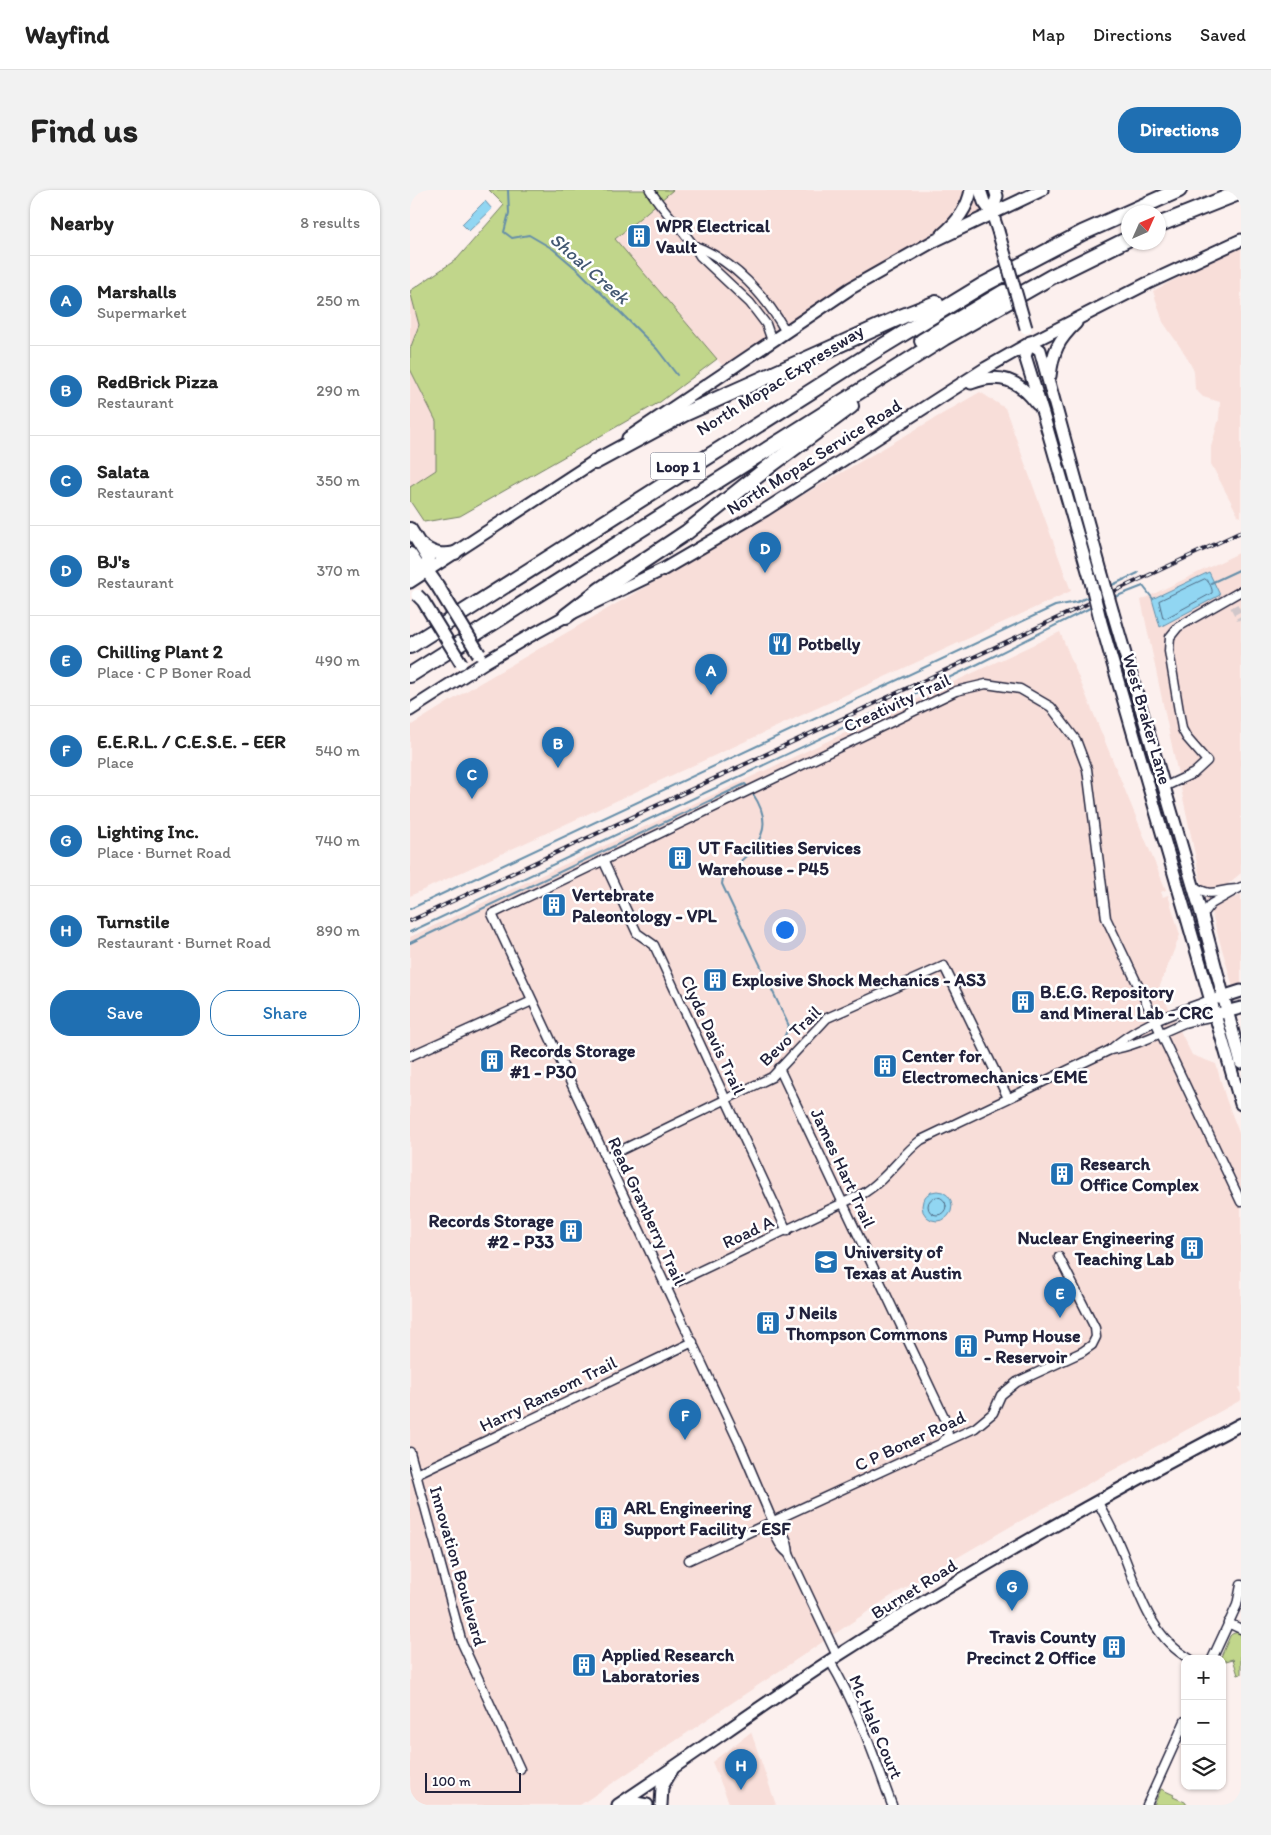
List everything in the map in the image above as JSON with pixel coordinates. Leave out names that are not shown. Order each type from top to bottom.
[{"type":"highway","name":"North Mopac Expressway","points":[[414,634],[936,303],[1077,226],[1157,190]]},
{"type":"highway","points":[[410,646],[983,285],[1082,233],[1179,190]]},
{"type":"highway","points":[[1166,213],[1223,190]]},
{"type":"highway","points":[[1166,222],[1241,192]]},
{"type":"highway","points":[[410,666],[941,329],[1042,271],[1121,232]]},
{"type":"highway","name":"Loop 1","points":[[410,675],[891,371],[1001,305],[1121,243]]},
{"type":"highway","points":[[595,462],[684,414],[936,303]]},
{"type":"highway","points":[[566,616],[601,589],[687,532],[771,465],[856,402],[891,371]]},
{"type":"main road","points":[[934,241],[949,228],[962,212],[971,190]]},
{"type":"main road","name":"West Braker Lane","points":[[980,190],[996,225],[1029,338],[1040,349],[1101,571],[1202,916],[1241,1063]]},
{"type":"main road","name":"West Braker Lane","points":[[992,213],[997,196],[995,190]]},
{"type":"main road","points":[[410,582],[430,574],[455,553],[595,462],[851,288],[934,241],[1042,190]]},
{"type":"main road","name":"North Mopac Service Road","points":[[410,710],[451,683],[482,658],[664,569],[765,510],[952,390],[1029,338],[1085,314],[1189,262],[1241,240]]},
{"type":"main road","points":[[1049,383],[1052,361],[1059,342],[1085,314]]},
{"type":"main road","name":"West Braker Lane","points":[[1029,338],[1025,356],[1044,414],[1100,619],[1241,1104]]},
{"type":"main road","points":[[952,390],[987,378],[999,378],[1019,385],[1026,390],[1044,414]]},
{"type":"main road","points":[[410,529],[428,558],[430,574]]},
{"type":"main road","points":[[418,542],[432,553],[446,555],[455,553]]},
{"type":"main road","points":[[410,554],[418,566],[430,574],[482,658]]},
{"type":"main road","points":[[410,562],[410,576]]},
{"type":"main road","points":[[414,594],[423,601],[460,663],[459,671],[451,683]]},
{"type":"main road","points":[[1210,1000],[1241,991]]},
{"type":"main road","points":[[1214,1016],[1241,1008]]},
{"type":"main road","name":"Burnet Road","points":[[619,1805],[833,1659],[966,1576],[1241,1424]]},
{"type":"main road","points":[[659,1805],[662,1787],[673,1768]]},
{"type":"main road","points":[[648,1785],[659,1805]]},
{"type":"main road","points":[[619,1805],[636,1803],[647,1805]]},
{"type":"street","points":[[650,190],[678,228],[695,246],[700,256],[750,303],[766,324],[772,341]]},
{"type":"street","points":[[695,246],[706,250],[736,271],[766,301],[786,332]]},
{"type":"street","points":[[726,280],[732,272],[736,271]]},
{"type":"street","points":[[1164,787],[1194,773],[1207,761],[1187,738],[1182,729],[1169,651],[1170,637],[1178,627],[1241,592]]},
{"type":"street","points":[[1229,599],[1234,606]]},
{"type":"street","name":"Creativity Trail","points":[[492,914],[956,691],[986,684],[1020,689],[1051,707],[1076,740],[1087,769],[1106,918],[1241,1202]]},
{"type":"street","name":"Clyde Davis Trail","points":[[603,860],[637,933],[654,945],[787,1231]]},
{"type":"street","points":[[1192,884],[1211,894],[1227,889],[1239,888]]},
{"type":"street","points":[[1202,916],[1211,904],[1239,888]]},
{"type":"street","name":"Read Granberry Trail","points":[[492,914],[693,1342],[773,1522],[774,1534],[781,1547],[789,1554],[833,1659]]},
{"type":"street","name":"Bevo Trail","points":[[605,1158],[772,1077],[827,1018],[944,966],[1008,1098]]},
{"type":"street","points":[[1110,1050],[1120,1041],[1155,1022],[1210,1000]]},
{"type":"street","points":[[410,1056],[532,1001]]},
{"type":"street","points":[[1110,1050],[1123,1048],[1185,1023],[1214,1016]]},
{"type":"street","name":"Road A","points":[[666,1288],[843,1204],[876,1186],[901,1157],[921,1140],[1110,1050]]},
{"type":"street","name":"James Hart Trail","points":[[779,1068],[946,1421],[948,1435],[943,1443]]},
{"type":"street","name":"C P Boner Road","points":[[689,1560],[975,1428],[993,1413],[1001,1395],[1018,1382],[1082,1352],[1092,1345],[1096,1337],[1095,1328],[1058,1258]]},
{"type":"street","name":"Harry Ransom Trail","points":[[416,1474],[693,1342]]},
{"type":"street","name":"Innovation Boulevard","points":[[410,1452],[462,1643],[520,1769]]},
{"type":"street","points":[[1098,1502],[1114,1533],[1151,1619],[1164,1638],[1183,1655]]},
{"type":"street","points":[[1214,1655],[1237,1605],[1241,1585]]},
{"type":"street","points":[[1228,1623],[1241,1629]]},
{"type":"street","name":"Mc Hale Court","points":[[833,1659],[839,1677],[867,1738],[892,1805]]},
{"type":"street","points":[[1147,1805],[1181,1730]]},
{"type":"shaded area","points":[[650,190],[995,190],[992,213],[934,241],[728,372],[615,239],[659,202]]},
{"type":"shaded area","points":[[1241,246],[1241,516],[1239,517],[1211,464],[1211,447],[1219,419],[1220,402],[1203,397],[1195,389],[1194,371],[1163,322],[1153,291]]},
{"type":"shaded area","points":[[410,291],[419,325],[410,349]]},
{"type":"shaded area","points":[[410,369],[436,421],[436,470],[410,487]]},
{"type":"shaded area","points":[[980,392],[1005,408],[1071,591],[410,896],[410,726],[468,690]]},
{"type":"shaded area","points":[[1241,552],[1241,873],[1207,902],[1200,878],[1141,600]]},
{"type":"shaded area","name":"University of Texas at Austin","points":[[1060,632],[1166,890],[1161,892],[1163,897],[1168,895],[1180,935],[1159,988],[1192,1055],[1216,1064],[1226,1099],[1241,1138],[1241,1387],[1238,1388],[1241,1400],[1013,1525],[888,1598],[580,1805],[410,1805],[410,937]]},
{"type":"shaded area","points":[[1241,895],[1241,984],[1233,987],[1210,908]]},
{"type":"shaded area","points":[[751,1732],[776,1805],[730,1805],[712,1762]]},
{"type":"green space","points":[[489,190],[673,190],[615,239],[717,359],[660,402],[460,516],[424,522],[410,501],[410,487],[436,470],[436,421],[410,369],[410,349],[419,325],[410,291],[457,259],[504,205]]},
{"type":"green space","points":[[1241,1633],[1241,1674],[1238,1675],[1233,1659],[1226,1661],[1226,1655],[1222,1655],[1232,1634]]},
{"type":"green space","points":[[1161,1789],[1174,1795],[1173,1797],[1185,1802],[1187,1805],[1154,1805]]},
{"type":"water","points":[[485,201],[492,209],[469,231],[462,224]]},
{"type":"water","points":[[1209,572],[1220,595],[1160,627],[1152,599]]},
{"type":"water","points":[[937,1191],[947,1196],[952,1206],[947,1216],[937,1221],[927,1216],[922,1206],[927,1196]]},
{"type":"waterway","name":"Shoal Creek","points":[[508,190],[509,213],[504,232],[512,238],[529,235],[553,249],[579,271],[657,349],[677,375]]},
{"type":"waterway","points":[[1211,583],[1241,569]]},
{"type":"waterway","points":[[1110,586],[1138,573]]},
{"type":"waterway","points":[[1112,598],[1143,586],[1153,599]]},
{"type":"waterway","points":[[410,909],[1055,606],[1077,602],[1090,596]]},
{"type":"waterway","points":[[410,932],[978,664],[1092,607]]},
{"type":"waterway","points":[[410,943],[745,784],[747,786]]},
{"type":"waterway","points":[[753,794],[761,808],[764,820],[762,831],[758,841],[723,878],[722,884],[789,1026],[780,1047]]},
{"type":"tunnel","points":[[1234,606],[1241,619]]},
{"type":"railway","points":[[410,921],[1241,532]]},
{"type":"place","name":"WPR Electrical Vault","points":[[639,236]]},
{"type":"place","name":"BJ's","points":[[765,573]]},
{"type":"place","name":"Potbelly","points":[[780,644]]},
{"type":"place","name":"Marshalls","points":[[711,695]]},
{"type":"place","name":"RedBrick Pizza","points":[[558,768]]},
{"type":"place","name":"Salata","points":[[472,799]]},
{"type":"place","name":"UT Facilities Services Warehouse - P45","points":[[680,858]]},
{"type":"place","name":"Vertebrate Paleontology - VPL","points":[[554,905]]},
{"type":"place","name":"Explosive Shock Mechanics - AS3","points":[[715,980]]},
{"type":"place","name":"B.E.G. Repository and Mineral Lab - CRC","points":[[1023,1002]]},
{"type":"place","name":"Records Storage #1 - P30","points":[[492,1061]]},
{"type":"place","name":"Center for Electromechanics - EME","points":[[885,1066]]},
{"type":"place","name":"Research Office Complex","points":[[1062,1174]]},
{"type":"place","name":"Records Storage #2 - P33","points":[[571,1231]]},
{"type":"place","name":"Nuclear Engineering Teaching Lab","points":[[1192,1248]]},
{"type":"place","name":"University of Texas at Austin","points":[[826,1262]]},
{"type":"place","name":"Chilling Plant 2","points":[[1060,1318]]},
{"type":"place","name":"J Neils Thompson Commons","points":[[768,1323]]},
{"type":"place","name":"Pump House - Reservoir","points":[[966,1346]]},
{"type":"place","name":"E.E.R.L. / C.E.S.E. - EER","points":[[685,1440]]},
{"type":"place","name":"ARL Engineering Support Facility - ESF","points":[[606,1518]]},
{"type":"place","name":"Lighting Inc.","points":[[1012,1611]]},
{"type":"place","name":"Travis County Precinct 2 Office","points":[[1114,1647]]},
{"type":"place","name":"Applied Research Laboratories","points":[[584,1665]]},
{"type":"place","name":"Turnstile","points":[[741,1790]]}]
